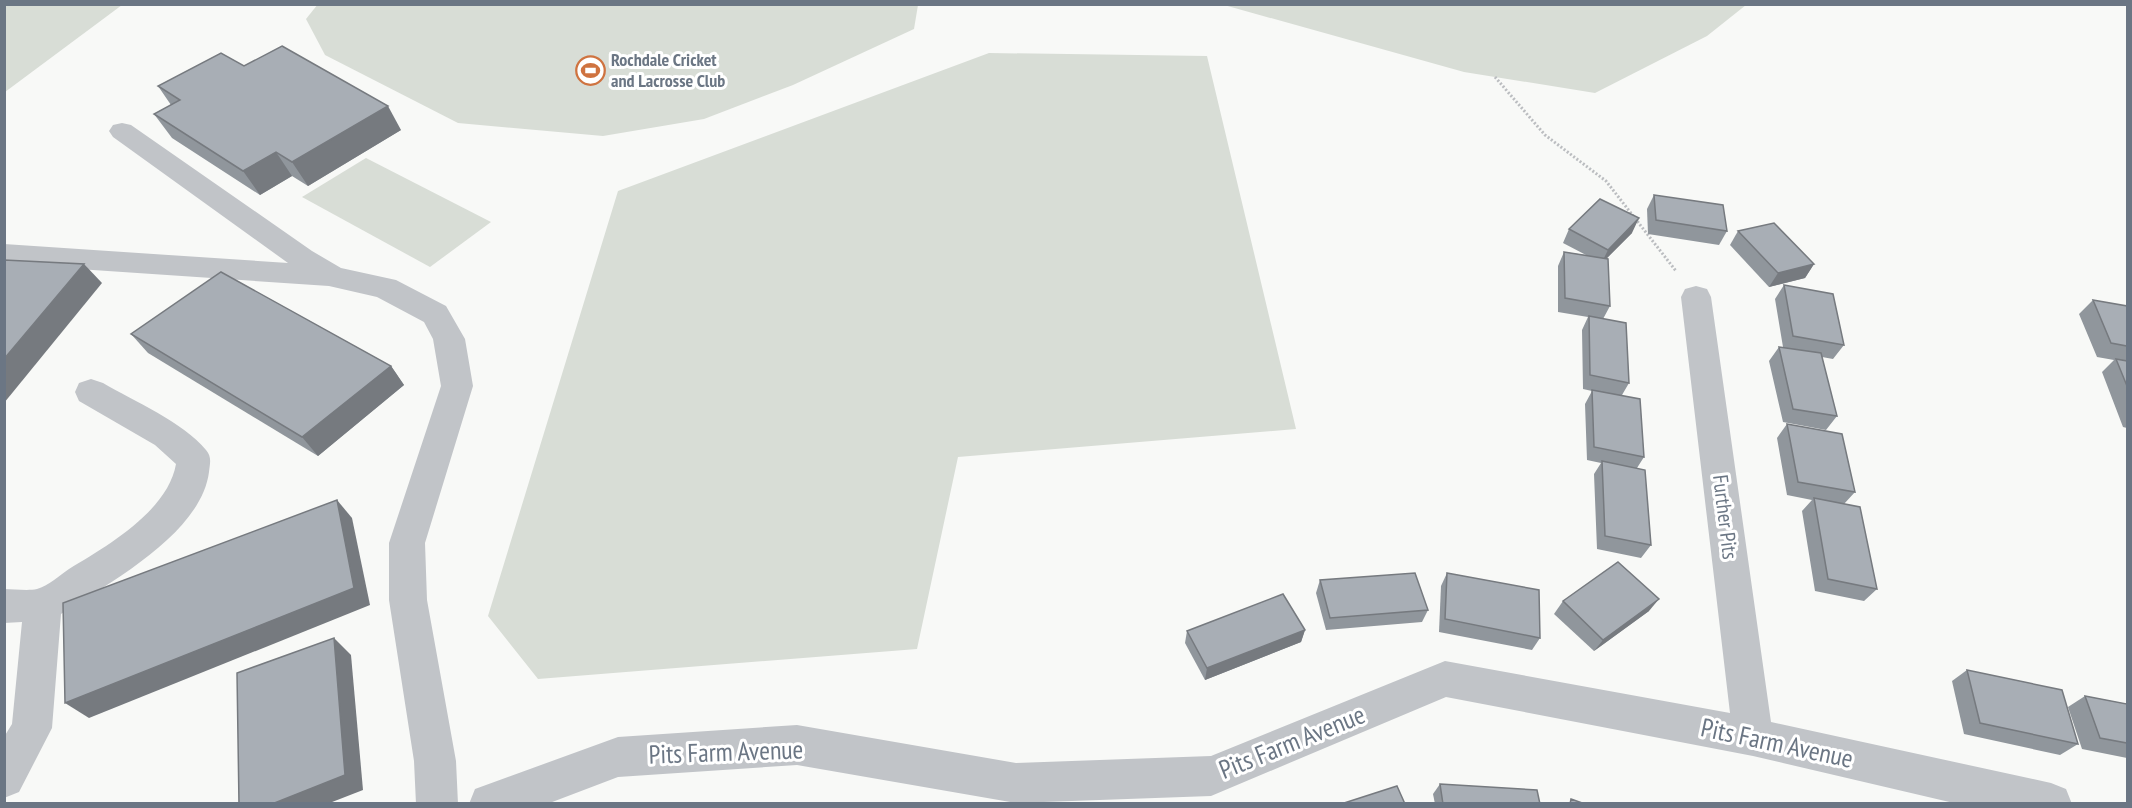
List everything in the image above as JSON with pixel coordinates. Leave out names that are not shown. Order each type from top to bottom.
[{"type":"street","points":[[122,130],[302,258],[333,277]]},
{"type":"street","points":[[4,254],[333,277],[385,288],[435,314],[449,339],[457,386],[407,543],[408,600],[435,761],[437,804]]},
{"type":"street","name":"Further Pits","points":[[1696,297],[1753,737]]},
{"type":"street","points":[[4,606],[43,605],[98,571],[162,522],[189,486],[194,460],[166,436],[91,392]]},
{"type":"street","points":[[4,778],[32,728],[43,605]]},
{"type":"street","name":"Pits Farm Avenue","points":[[490,804],[618,757],[797,745],[1016,783],[1211,776],[1445,679],[1753,737],[2051,804]]},
{"type":"path","points":[[1495,78],[1545,135],[1606,181],[1696,297]]},
{"type":"shaded area","points":[[5,4],[122,4],[122,5],[5,92]]},
{"type":"shaded area","name":"Rochdale Cricket and Lacrosse Club","points":[[318,4],[918,5],[914,29],[793,85],[704,119],[603,136],[458,123],[325,55],[306,19]]},
{"type":"shaded area","points":[[1224,5],[1746,5],[1707,36],[1595,93],[1464,72]]},
{"type":"shaded area","points":[[989,53],[1207,56],[1296,429],[958,457],[917,649],[538,679],[488,616],[618,191]]},
{"type":"shaded area","points":[[366,158],[491,222],[430,267],[302,197]]},
{"type":"building","points":[[282,46],[388,106],[292,162],[276,152],[243,171],[154,114],[180,100],[158,86],[221,53],[244,66]]},
{"type":"building","points":[[1654,195],[1723,205],[1727,231],[1656,220]]},
{"type":"building","points":[[1600,199],[1639,218],[1608,250],[1569,229]]},
{"type":"building","points":[[1774,223],[1814,264],[1778,273],[1738,231]]},
{"type":"building","points":[[1564,252],[1608,259],[1610,306],[1565,298]]},
{"type":"building","points":[[4,260],[84,264],[4,359]]},
{"type":"building","points":[[221,272],[391,366],[302,437],[131,334]]},
{"type":"building","points":[[1784,285],[1833,294],[1844,345],[1793,336]]},
{"type":"building","points":[[2093,300],[2127,306],[2127,346],[2111,343]]},
{"type":"building","points":[[1589,316],[1626,323],[1629,383],[1590,375]]},
{"type":"building","points":[[1779,347],[1821,353],[1837,416],[1793,409]]},
{"type":"building","points":[[2116,359],[2127,361],[2127,386]]},
{"type":"building","points":[[1592,390],[1640,399],[1644,457],[1594,447]]},
{"type":"building","points":[[1787,424],[1842,434],[1855,492],[1798,482]]},
{"type":"building","points":[[1602,461],[1645,470],[1651,545],[1605,536]]},
{"type":"building","points":[[1814,498],[1860,507],[1877,589],[1828,579]]},
{"type":"building","points":[[337,500],[354,588],[65,703],[63,603]]},
{"type":"building","points":[[1618,562],[1659,599],[1603,640],[1563,601]]},
{"type":"building","points":[[1415,573],[1428,610],[1330,618],[1320,580]]},
{"type":"building","points":[[1447,573],[1539,590],[1540,638],[1445,619]]},
{"type":"building","points":[[1283,594],[1305,630],[1207,668],[1187,631]]},
{"type":"building","points":[[334,638],[345,775],[272,804],[239,804],[237,673]]},
{"type":"building","points":[[1967,670],[2062,690],[2078,744],[1980,723]]},
{"type":"building","points":[[2085,696],[2127,704],[2127,743],[2100,738]]},
{"type":"building","points":[[1440,784],[1537,790],[1540,804],[1443,804]]},
{"type":"building","points":[[1397,786],[1405,804],[1341,804]]},
{"type":"building","points":[[1571,799],[1585,804],[1570,804]]},
{"type":"place","name":"Rochdale Cricket and Lacrosse Club","points":[[590,70]]}]
